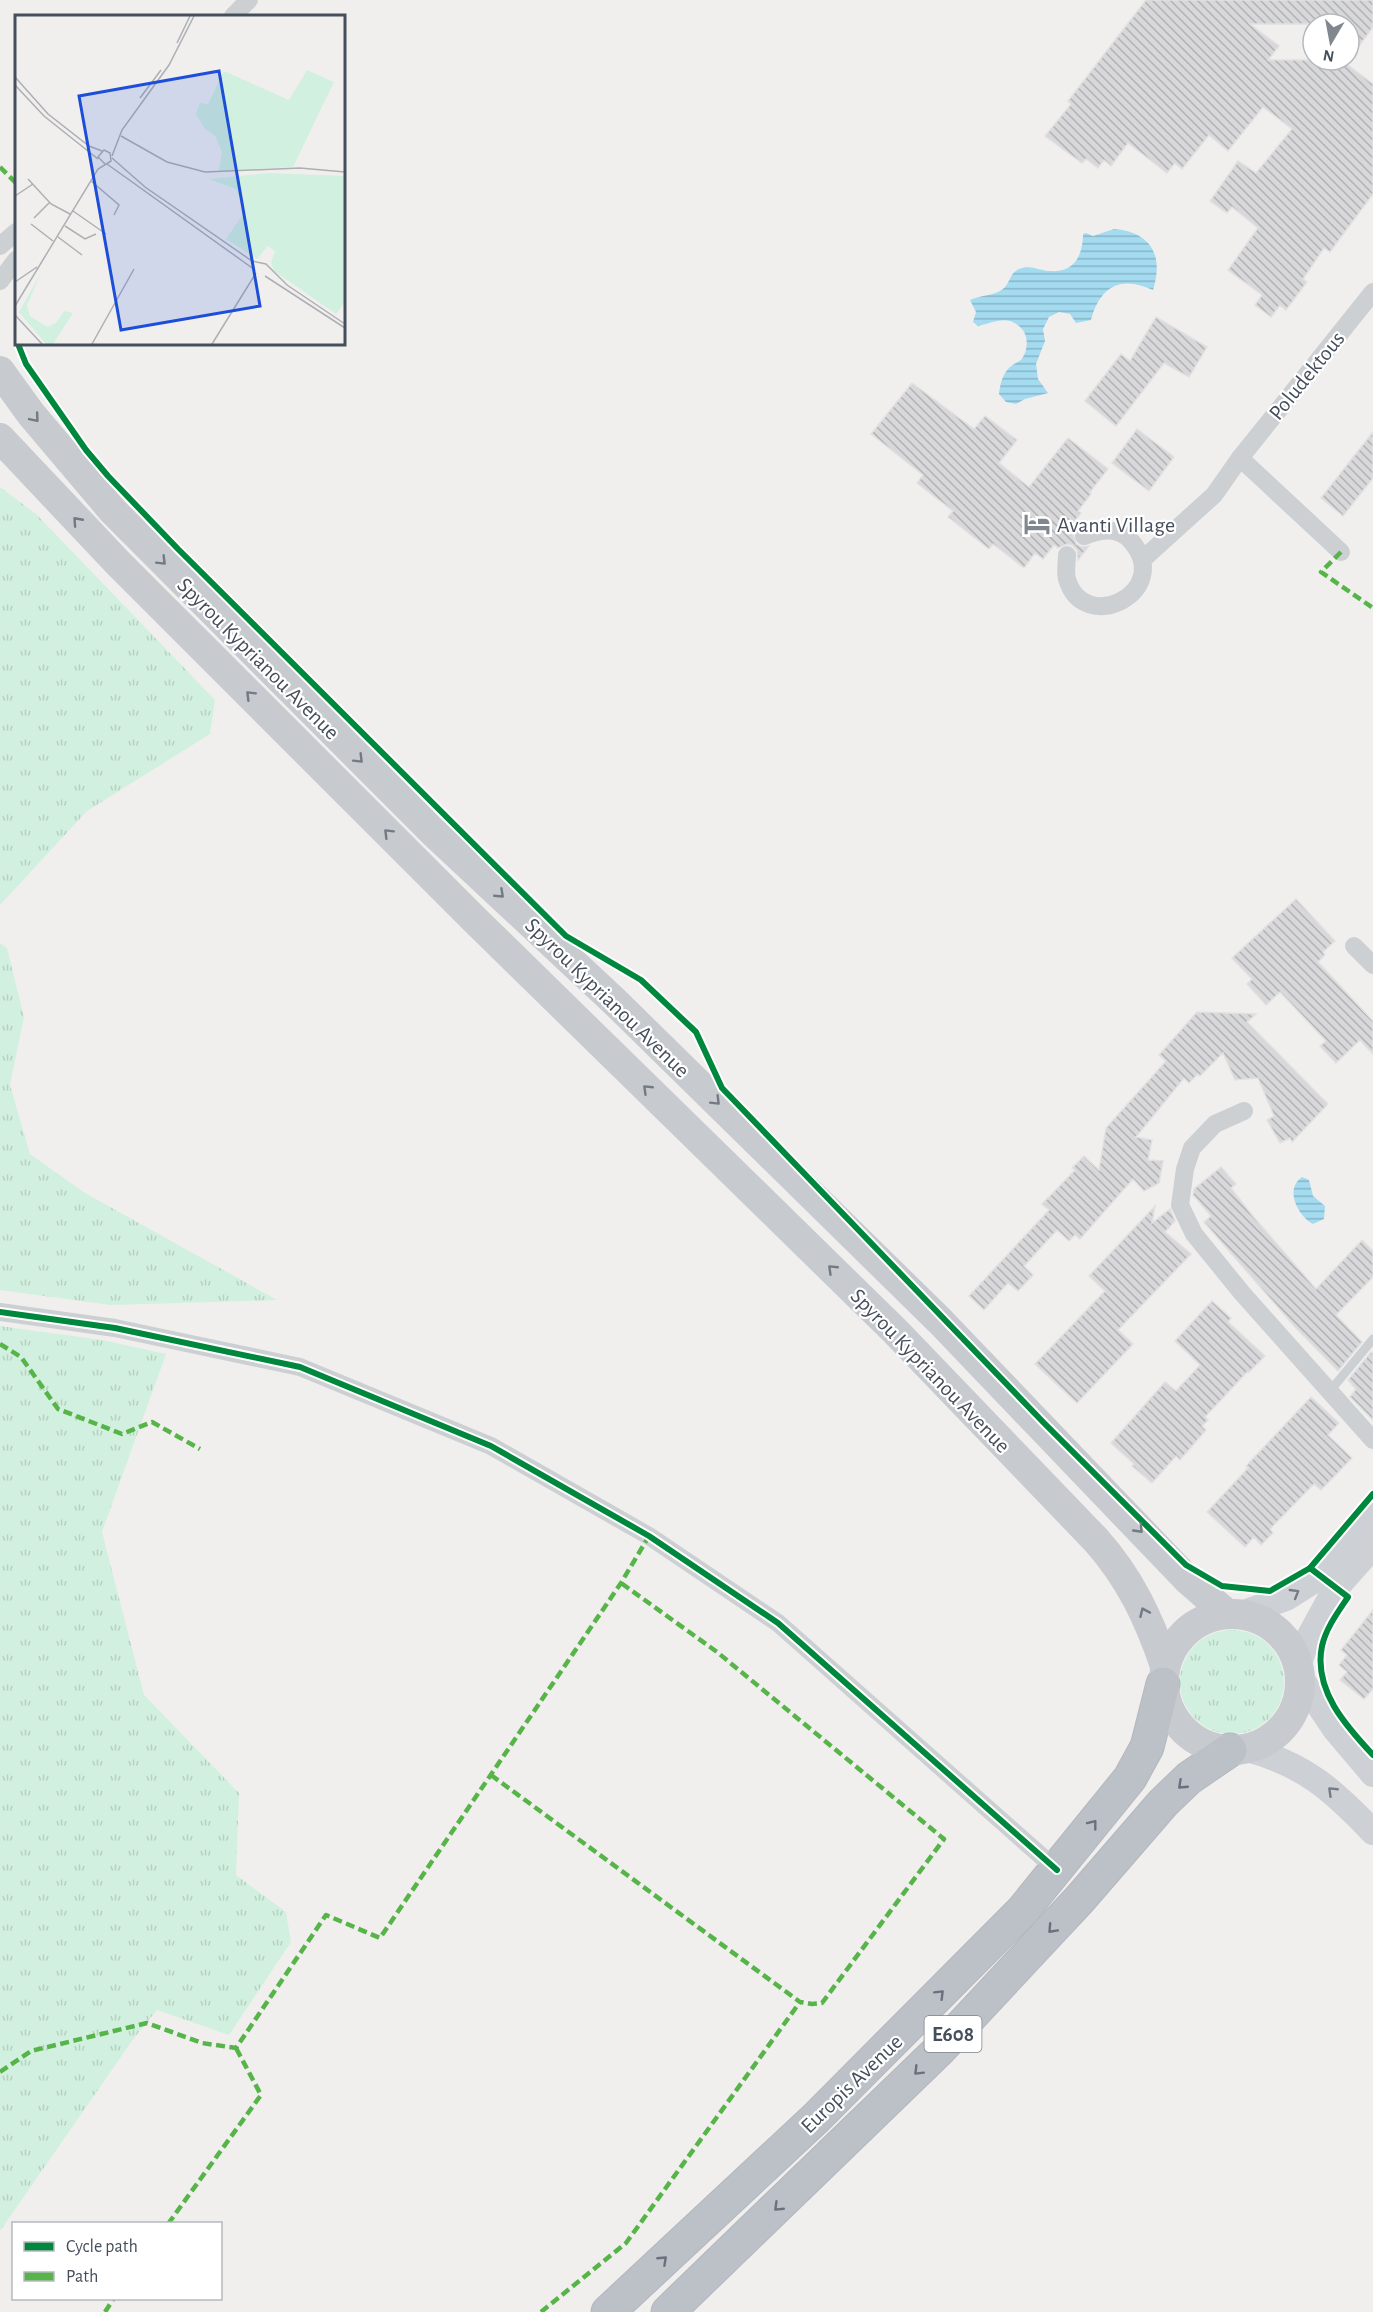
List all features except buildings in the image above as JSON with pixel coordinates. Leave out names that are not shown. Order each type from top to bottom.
[{"type":"highway","name":"Europis Avenue","points":[[608,2312],[832,2102],[1023,1910],[1130,1778],[1147,1747],[1164,1675]]},
{"type":"highway","name":"Europis Avenue","points":[[668,2312],[938,2051],[1079,1900],[1163,1803],[1189,1778],[1238,1749]]},
{"type":"main road","name":"Spyrou Kyprianou Avenue","points":[[0,371],[31,414],[121,520],[432,831],[615,1002],[940,1321],[1188,1580],[1233,1614]]},
{"type":"main road","name":"Spyrou Kyprianou Avenue","points":[[0,438],[118,563],[460,905],[895,1331],[1096,1540],[1114,1560],[1140,1602],[1152,1628],[1164,1675]]},
{"type":"main road","points":[[1373,1516],[1321,1576],[1286,1598],[1233,1614],[1205,1619],[1186,1630],[1173,1647],[1164,1675],[1166,1701],[1172,1717],[1183,1730],[1205,1744],[1269,1755],[1314,1777],[1373,1832]]},
{"type":"main road","points":[[1373,1546],[1336,1588],[1307,1641],[1299,1671],[1335,1729],[1373,1774]]},
{"type":"main road","points":[[1233,1614],[1254,1617],[1277,1631],[1294,1652],[1299,1671],[1299,1693],[1295,1708],[1287,1722],[1276,1734],[1262,1743],[1238,1749]]},
{"type":"street","points":[[234,15],[249,0]]},
{"type":"street","points":[[0,246],[15,233]]},
{"type":"street","points":[[0,281],[15,261]]},
{"type":"street","name":"Poludektous","points":[[1142,560],[1214,495],[1240,458],[1373,292]]},
{"type":"street","points":[[1240,458],[1341,552]]},
{"type":"street","points":[[1067,555],[1066,576],[1070,587],[1078,597],[1088,603],[1100,607],[1112,606],[1123,602],[1132,594],[1139,584],[1142,560],[1137,548],[1128,537],[1116,531],[1102,529],[1084,536]]},
{"type":"street","points":[[1354,946],[1373,965]]},
{"type":"street","points":[[1244,1111],[1215,1124],[1192,1148],[1185,1169],[1180,1204],[1194,1234],[1242,1293],[1373,1440]]},
{"type":"street","points":[[0,1312],[115,1328],[300,1367],[492,1446],[649,1536],[778,1623],[1056,1870]]},
{"type":"lane","points":[[1330,1391],[1373,1339]]},
{"type":"green space","points":[[0,487],[37,515],[215,700],[210,734],[87,811],[0,905]]},
{"type":"green space","points":[[0,943],[7,948],[24,1017],[10,1085],[30,1154],[85,1193],[277,1300],[111,1305],[0,1290]]},
{"type":"green space","points":[[0,1326],[102,1340],[166,1354],[102,1532],[144,1695],[239,1793],[236,1875],[286,1912],[291,1942],[229,2035],[157,2010],[134,2038],[0,2231]]},
{"type":"green space","points":[[1232,1630],[1252,1634],[1269,1645],[1280,1662],[1284,1682],[1280,1702],[1269,1719],[1252,1730],[1232,1734],[1212,1730],[1195,1719],[1184,1702],[1180,1682],[1184,1662],[1195,1645],[1212,1634]]},
{"type":"water","points":[[1114,229],[1137,235],[1152,247],[1157,266],[1153,290],[1142,286],[1122,284],[1106,292],[1095,308],[1091,320],[1076,323],[1070,314],[1059,312],[1049,317],[1043,329],[1045,341],[1036,364],[1038,379],[1048,393],[1025,399],[1016,404],[1006,402],[999,394],[1002,380],[1010,367],[1021,360],[1027,344],[1026,336],[1017,324],[1007,320],[978,326],[973,322],[976,312],[970,300],[1002,290],[1019,269],[1031,267],[1059,271],[1066,269],[1076,261],[1079,255],[1083,234],[1093,236]]},
{"type":"water","points":[[1302,1177],[1309,1180],[1313,1196],[1325,1206],[1324,1219],[1313,1224],[1302,1215],[1295,1202],[1294,1188]]},
{"type":"marked path","points":[[0,167],[15,182]]},
{"type":"marked path","points":[[1341,552],[1321,572],[1373,608]]},
{"type":"marked path","points":[[0,1344],[21,1357],[58,1409],[122,1434],[152,1422],[200,1449]]},
{"type":"marked path","points":[[0,2072],[31,2051],[147,2023],[202,2043],[236,2048],[326,1915],[380,1938],[621,1583],[649,1536]]},
{"type":"marked path","points":[[491,1775],[800,2002],[812,2004],[822,2003],[944,1839],[717,1652],[621,1583]]},
{"type":"marked path","points":[[541,2312],[626,2243],[800,2002]]},
{"type":"marked path","points":[[169,2222],[261,2095],[236,2048]]},
{"type":"marked path","points":[[105,2312],[113,2300]]},
{"type":"cycle path","points":[[18,345],[26,364],[86,450],[108,476],[178,549],[566,936],[641,980],[696,1032],[722,1088],[1044,1423],[1186,1565],[1222,1586],[1270,1591],[1310,1568],[1373,1494]]},
{"type":"cycle path","points":[[0,1312],[115,1328],[300,1367],[491,1446],[649,1536],[778,1623],[1057,1870]]},
{"type":"cycle path","points":[[1310,1568],[1348,1597],[1324,1639],[1320,1662],[1322,1678],[1334,1706],[1352,1732],[1373,1755]]},
{"type":"place","name":"Avanti Village","points":[[1037,524]]}]
